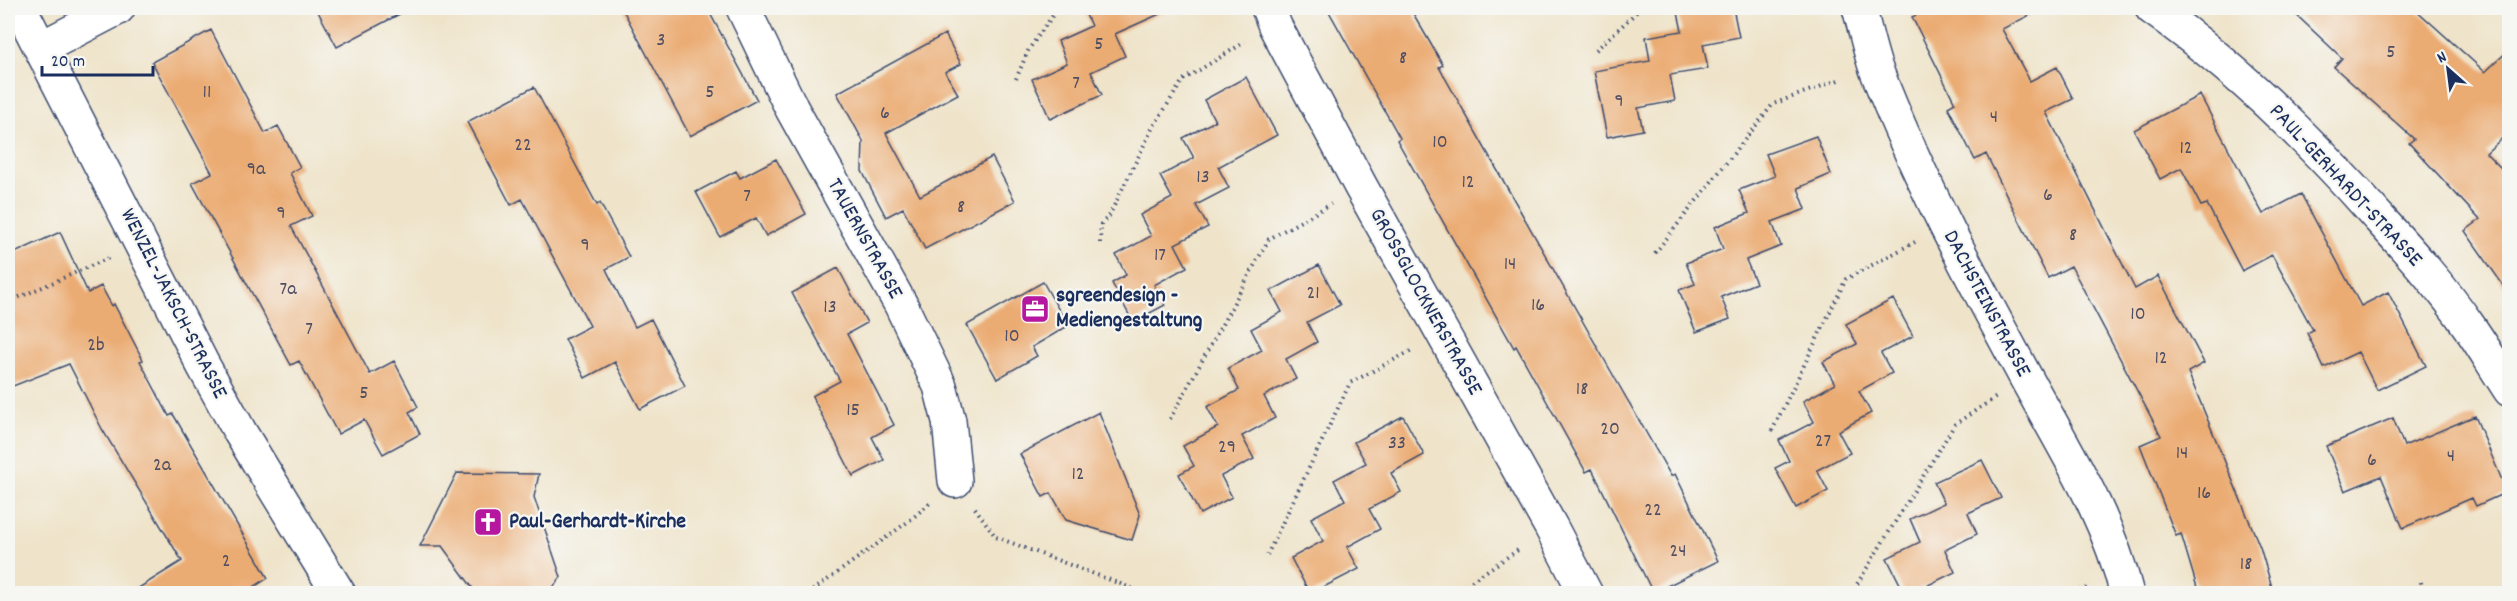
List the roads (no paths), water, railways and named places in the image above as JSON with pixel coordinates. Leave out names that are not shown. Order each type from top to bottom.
[{"type":"street","name":"WENZEL-JAKSCH-STRASSE","points":[[20,8],[203,365],[240,432],[339,594]]},
{"type":"street","points":[[41,48],[118,8]]},
{"type":"street","name":"TAUERNSTRASSE","points":[[743,8],[792,109],[901,305],[940,386],[950,421],[955,481]]},
{"type":"street","name":"DACHSTEINSTRASSE","points":[[1859,8],[1876,67],[1945,227],[2098,509],[2113,545],[2127,594]]},
{"type":"street","name":"PAUL-GERHARDT-STRASSE","points":[[2152,8],[2188,33],[2257,92],[2350,185],[2410,252],[2468,324],[2510,390]]},
{"type":"street","name":"GROSSGLOCKNERSTRASSE","points":[[1272,17],[1360,187],[1551,527],[1586,594]]},
{"type":"place","name":"sgreendesign - Mediengestaltung","points":[[1035,309]]},
{"type":"place","name":"Paul-Gerhardt-Kirche","points":[[488,522]]}]
